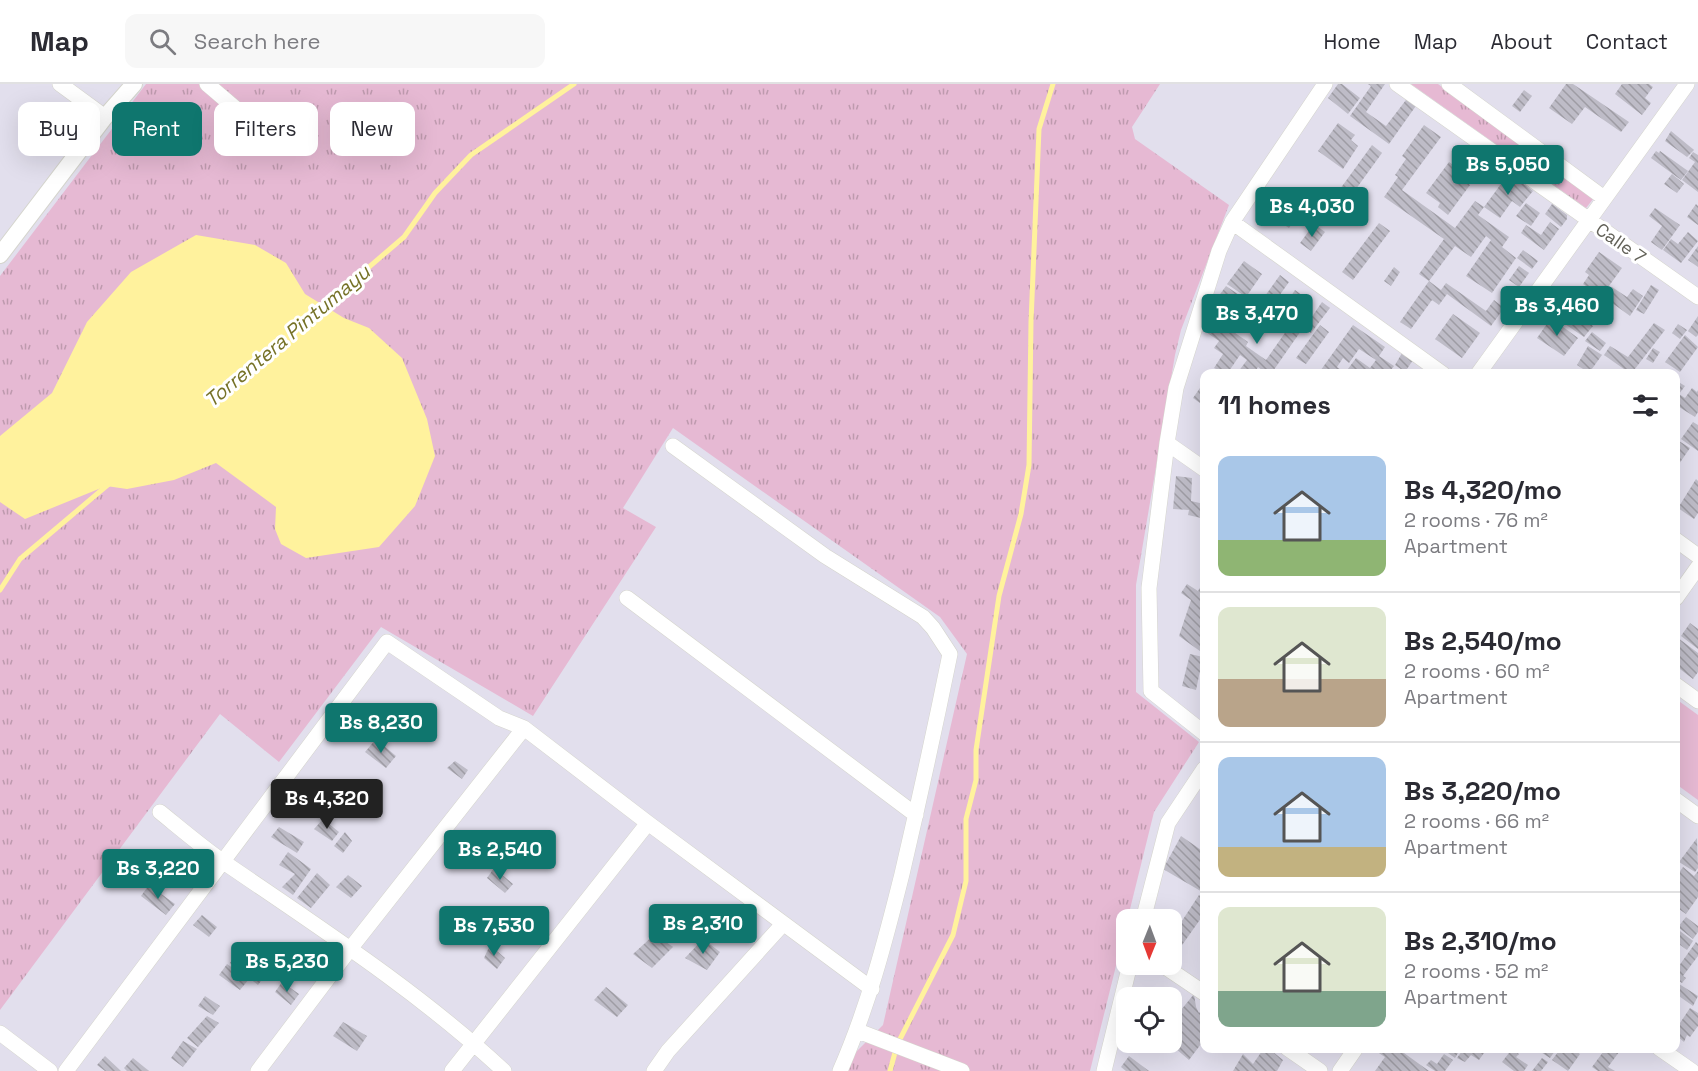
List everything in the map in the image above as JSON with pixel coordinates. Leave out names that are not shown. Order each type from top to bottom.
[{"type":"street","points":[[60,84],[105,117]]},
{"type":"street","points":[[0,255],[105,117],[134,84]]},
{"type":"street","points":[[207,84],[228,102]]},
{"type":"street","points":[[1200,730],[1151,691],[1149,588],[1176,388],[1219,251],[1232,222],[1325,84]]},
{"type":"street","name":"Calle 7","points":[[1397,84],[1698,297]]},
{"type":"street","name":"Calle 7","points":[[1449,84],[1604,198]]},
{"type":"street","points":[[1482,369],[1687,84]]},
{"type":"street","points":[[1232,222],[1436,369]]},
{"type":"street","points":[[1167,443],[1200,466]]},
{"type":"street","points":[[673,446],[825,556],[923,617],[950,654],[916,815],[881,961],[858,1031],[840,1071]]},
{"type":"street","points":[[1680,543],[1698,556]]},
{"type":"street","points":[[1680,592],[1698,567]]},
{"type":"street","points":[[627,598],[916,815]]},
{"type":"street","points":[[66,1071],[387,642],[499,718],[524,728],[872,989]]},
{"type":"street","points":[[1680,688],[1698,701]]},
{"type":"street","points":[[258,1071],[350,949],[524,728]]},
{"type":"street","points":[[1146,909],[1168,823],[1200,775]]},
{"type":"street","points":[[1680,803],[1698,816]]},
{"type":"street","points":[[160,812],[223,861],[350,949],[473,1042],[504,1071]]},
{"type":"street","points":[[452,1071],[648,823]]},
{"type":"street","points":[[654,1071],[668,1051],[783,924]]},
{"type":"street","points":[[1104,1071],[1127,975]]},
{"type":"street","points":[[1177,975],[1200,990]]},
{"type":"street","points":[[858,1031],[962,1071]]},
{"type":"street","points":[[0,1033],[50,1071]]},
{"type":"street","points":[[1294,1053],[1320,1071]]},
{"type":"street","points":[[1340,1071],[1353,1053]]},
{"type":"street","points":[[1666,1053],[1692,1071]]},
{"type":"green space","points":[[146,84],[1160,84],[1132,127],[1135,139],[1229,205],[1181,330],[1136,585],[1136,692],[1199,742],[1154,812],[1130,909],[1116,909],[1116,966],[1090,1071],[847,1071],[854,1054],[883,1025],[967,654],[940,617],[673,428],[623,508],[656,527],[533,716],[381,627],[279,762],[220,714],[0,1010],[0,276],[91,156],[100,156],[100,144],[112,129],[112,156],[202,156],[202,102],[132,102]]},
{"type":"green space","points":[[1411,84],[1438,84],[1593,199],[1586,208]]},
{"type":"green space","points":[[1680,702],[1698,715],[1698,800],[1680,787]]},
{"type":"water","points":[[196,235],[255,245],[286,263],[305,294],[344,318],[369,328],[402,358],[427,419],[435,456],[415,506],[379,547],[306,558],[281,544],[275,529],[276,507],[216,463],[174,480],[127,489],[106,486],[25,519],[0,502],[0,436],[52,393],[87,322],[131,272]]},
{"type":"building","points":[[1338,84],[1342,84],[1360,98],[1348,114],[1328,98]]},
{"type":"building","points":[[1368,84],[1385,84],[1366,112],[1386,126],[1409,96],[1418,103],[1389,144],[1350,116],[1371,86]]},
{"type":"building","points":[[1566,84],[1573,84],[1629,122],[1621,132],[1585,107],[1572,124],[1549,108]]},
{"type":"building","points":[[1622,84],[1649,84],[1653,87],[1645,98],[1651,103],[1642,115],[1615,94]]},
{"type":"building","points":[[1524,90],[1532,96],[1520,112],[1512,106]]},
{"type":"building","points":[[1338,123],[1355,135],[1351,140],[1358,146],[1343,169],[1318,151]]},
{"type":"building","points":[[1424,125],[1441,137],[1402,190],[1455,228],[1475,201],[1484,207],[1478,215],[1509,237],[1502,247],[1516,258],[1492,293],[1466,276],[1491,240],[1486,236],[1471,257],[1455,246],[1429,281],[1419,274],[1444,239],[1384,197],[1398,177],[1395,175],[1406,159],[1402,156]]},
{"type":"building","points":[[1671,131],[1694,150],[1687,157],[1665,141]]},
{"type":"building","points":[[1372,145],[1382,153],[1335,218],[1324,211]]},
{"type":"building","points":[[1656,151],[1659,153],[1660,151],[1688,171],[1681,180],[1651,158]]},
{"type":"building","points":[[1693,152],[1698,155],[1698,192],[1682,180],[1695,162],[1689,158]]},
{"type":"building","points":[[1449,162],[1463,172],[1459,177],[1470,185],[1448,215],[1438,207],[1440,203],[1426,193]]},
{"type":"building","points":[[1509,173],[1533,191],[1520,207],[1512,201],[1500,218],[1484,207]]},
{"type":"building","points":[[1672,174],[1684,184],[1677,193],[1664,184]]},
{"type":"building","points":[[1283,188],[1306,203],[1289,228],[1266,212]]},
{"type":"building","points":[[1526,203],[1540,213],[1531,226],[1516,216]]},
{"type":"building","points":[[1552,204],[1567,215],[1561,227],[1545,214]]},
{"type":"building","points":[[1696,204],[1698,206],[1698,225],[1687,217]]},
{"type":"building","points":[[1655,208],[1680,225],[1662,250],[1651,242],[1662,226],[1649,216]]},
{"type":"building","points":[[1550,222],[1559,229],[1544,250],[1521,233],[1526,225],[1541,235]]},
{"type":"building","points":[[1379,223],[1390,231],[1353,280],[1342,272]]},
{"type":"building","points":[[1314,224],[1325,232],[1311,251],[1300,243]]},
{"type":"building","points":[[1688,232],[1698,241],[1681,263],[1663,250],[1671,239],[1678,244]]},
{"type":"building","points":[[1698,246],[1698,267],[1688,260]]},
{"type":"building","points":[[1523,250],[1538,261],[1532,269],[1517,258]]},
{"type":"building","points":[[1599,252],[1622,268],[1601,297],[1583,284],[1589,275],[1585,272]]},
{"type":"building","points":[[1244,261],[1262,274],[1246,297],[1227,284]]},
{"type":"building","points":[[1519,266],[1529,273],[1519,287],[1509,280]]},
{"type":"building","points":[[1394,267],[1400,272],[1391,286],[1384,281]]},
{"type":"building","points":[[1280,275],[1289,282],[1267,313],[1257,307]]},
{"type":"building","points":[[1429,281],[1441,290],[1446,283],[1486,311],[1494,300],[1504,308],[1491,326],[1447,294],[1439,305],[1432,300],[1411,329],[1400,322]]},
{"type":"building","points":[[1651,285],[1659,290],[1644,314],[1636,310]]},
{"type":"building","points":[[1226,286],[1245,299],[1242,302],[1265,318],[1259,325],[1218,297]]},
{"type":"building","points":[[1612,287],[1627,297],[1633,289],[1643,296],[1630,316],[1604,297]]},
{"type":"building","points":[[1295,290],[1306,298],[1294,315],[1283,308]]},
{"type":"building","points":[[1322,302],[1330,308],[1311,333],[1303,328],[1274,369],[1258,367],[1257,369],[1240,369],[1247,360],[1240,355],[1230,369],[1214,368],[1223,354],[1214,348],[1219,341],[1206,332],[1211,316],[1248,342],[1246,346],[1266,360],[1296,317],[1307,324]]},
{"type":"building","points":[[1567,308],[1593,326],[1584,337],[1559,320]]},
{"type":"building","points":[[1453,314],[1480,333],[1462,358],[1435,339]]},
{"type":"building","points":[[1698,316],[1698,335],[1696,337],[1688,331]]},
{"type":"building","points":[[1551,318],[1578,338],[1564,356],[1537,338]]},
{"type":"building","points":[[1654,323],[1665,330],[1635,369],[1624,369],[1604,355],[1610,346],[1628,357]]},
{"type":"building","points":[[1678,324],[1687,330],[1680,339],[1672,333]]},
{"type":"building","points":[[1320,325],[1329,332],[1306,364],[1296,358]]},
{"type":"building","points":[[1353,325],[1385,347],[1379,356],[1394,366],[1392,369],[1348,369],[1356,358],[1370,368],[1376,360],[1359,349],[1349,363],[1343,358],[1337,367],[1340,369],[1322,369]]},
{"type":"building","points":[[1592,332],[1606,343],[1600,351],[1585,341]]},
{"type":"building","points":[[1685,335],[1698,347],[1680,372],[1680,369],[1676,369],[1665,362]]},
{"type":"building","points":[[1588,346],[1602,355],[1592,369],[1583,369],[1577,365]]},
{"type":"building","points":[[1653,348],[1660,352],[1653,363],[1646,359]]},
{"type":"building","points":[[1402,353],[1413,360],[1407,369],[1401,369],[1395,365]]},
{"type":"building","points":[[1680,383],[1685,386],[1680,393]]},
{"type":"building","points":[[1200,388],[1200,403],[1193,398]]},
{"type":"building","points":[[1692,388],[1697,392],[1698,390],[1698,412],[1695,417],[1680,408],[1680,395],[1685,398]]},
{"type":"building","points":[[1693,422],[1698,425],[1698,451],[1681,439]]},
{"type":"building","points":[[1680,442],[1690,448],[1680,463]]},
{"type":"building","points":[[1176,476],[1192,478],[1191,501],[1200,503],[1200,518],[1188,515],[1189,510],[1173,509]]},
{"type":"building","points":[[1696,479],[1698,481],[1698,513],[1694,519],[1680,509],[1680,505]]},
{"type":"building","points":[[1187,584],[1198,591],[1200,588],[1200,651],[1179,636],[1191,600],[1181,593]]},
{"type":"building","points":[[1690,623],[1698,629],[1698,649],[1681,636]]},
{"type":"building","points":[[1680,640],[1698,653],[1698,672],[1693,679],[1680,669]]},
{"type":"building","points":[[1190,654],[1200,656],[1196,690],[1182,686]]},
{"type":"building","points":[[376,739],[396,756],[386,768],[365,752]]},
{"type":"building","points":[[455,761],[468,770],[462,779],[447,768]]},
{"type":"building","points":[[323,819],[339,832],[332,841],[314,829]]},
{"type":"building","points":[[279,827],[304,842],[297,853],[271,837]]},
{"type":"building","points":[[345,832],[352,841],[343,853],[334,846]]},
{"type":"building","points":[[1181,836],[1200,849],[1200,891],[1163,869]]},
{"type":"building","points":[[1697,838],[1698,868],[1695,872],[1680,861]]},
{"type":"building","points":[[288,852],[311,869],[293,895],[282,887],[295,874],[279,865]]},
{"type":"building","points":[[1683,867],[1694,876],[1698,871],[1698,897],[1686,914],[1680,910],[1680,871]]},
{"type":"building","points":[[494,868],[513,884],[505,893],[487,878]]},
{"type":"building","points":[[317,873],[330,885],[311,908],[297,898]]},
{"type":"building","points":[[348,875],[362,886],[351,898],[336,887]]},
{"type":"building","points":[[149,885],[175,904],[166,915],[141,896]]},
{"type":"building","points":[[1199,895],[1200,920],[1182,945],[1182,921]]},
{"type":"building","points":[[202,915],[217,927],[209,937],[193,925]]},
{"type":"building","points":[[1686,917],[1698,926],[1698,932],[1693,939],[1680,929],[1680,924]]},
{"type":"building","points":[[1680,931],[1693,941],[1687,950],[1680,945]]},
{"type":"building","points":[[655,934],[673,947],[652,968],[633,954]]},
{"type":"building","points":[[703,939],[720,952],[707,970],[685,958]]},
{"type":"building","points":[[1696,942],[1698,956],[1683,976],[1686,978],[1682,983],[1680,982],[1680,964]]},
{"type":"building","points":[[490,945],[505,958],[497,969],[484,958]]},
{"type":"building","points":[[240,948],[269,970],[258,985],[230,963]]},
{"type":"building","points":[[227,964],[249,979],[240,990],[219,975]]},
{"type":"building","points":[[282,982],[299,994],[291,1005],[275,992]]},
{"type":"building","points":[[1680,985],[1698,996],[1693,1006],[1680,997]]},
{"type":"building","points":[[606,987],[628,1005],[617,1017],[594,1000]]},
{"type":"building","points":[[1194,994],[1196,1007],[1200,1012],[1200,1045],[1189,1060],[1181,1053],[1182,1009]]},
{"type":"building","points":[[205,996],[220,1006],[213,1015],[198,1006]]},
{"type":"building","points":[[1690,1008],[1698,1013],[1698,1026],[1690,1037],[1687,1035],[1684,1042],[1680,1038],[1680,1023]]},
{"type":"building","points":[[207,1016],[219,1023],[198,1047],[187,1038]]},
{"type":"building","points":[[343,1022],[367,1036],[357,1051],[333,1036]]},
{"type":"building","points":[[183,1041],[197,1049],[183,1067],[171,1058]]},
{"type":"building","points":[[1261,1053],[1274,1053],[1283,1060],[1277,1071],[1233,1071],[1243,1054],[1253,1064]]},
{"type":"building","points":[[1379,1053],[1404,1053],[1429,1071],[1375,1071],[1385,1057]]},
{"type":"building","points":[[1448,1053],[1458,1053],[1455,1058]]},
{"type":"building","points":[[1460,1053],[1484,1053],[1479,1060],[1471,1055],[1465,1062],[1457,1058]]},
{"type":"building","points":[[1509,1053],[1518,1053],[1516,1057],[1528,1065],[1524,1071],[1514,1071],[1502,1062]]},
{"type":"building","points":[[1542,1053],[1554,1053],[1550,1058]]},
{"type":"building","points":[[1557,1053],[1580,1054],[1568,1071],[1552,1060]]},
{"type":"building","points":[[1602,1053],[1618,1053],[1608,1067],[1615,1071],[1598,1071],[1592,1067]]},
{"type":"building","points":[[1444,1054],[1453,1060],[1445,1071],[1435,1071],[1426,1065],[1431,1060],[1437,1064]]},
{"type":"building","points":[[105,1056],[121,1071],[105,1071],[97,1065]]},
{"type":"building","points":[[1129,1056],[1149,1071],[1126,1071],[1121,1067]]},
{"type":"building","points":[[133,1058],[149,1071],[127,1071],[124,1068]]},
{"type":"building","points":[[1542,1058],[1548,1062],[1541,1071],[1532,1071]]},
{"type":"waterway","name":"Torrentera Pintumayu","points":[[320,309],[404,237],[435,193],[471,155],[574,84]]},
{"type":"waterway","points":[[890,1071],[897,1045],[953,935],[966,881],[966,819],[976,780],[976,750],[999,596],[1021,514],[1029,465],[1031,322],[1039,129],[1053,84]]},
{"type":"waterway","name":"Torrentera Pintumayu","points":[[0,590],[20,559],[110,483]]}]
